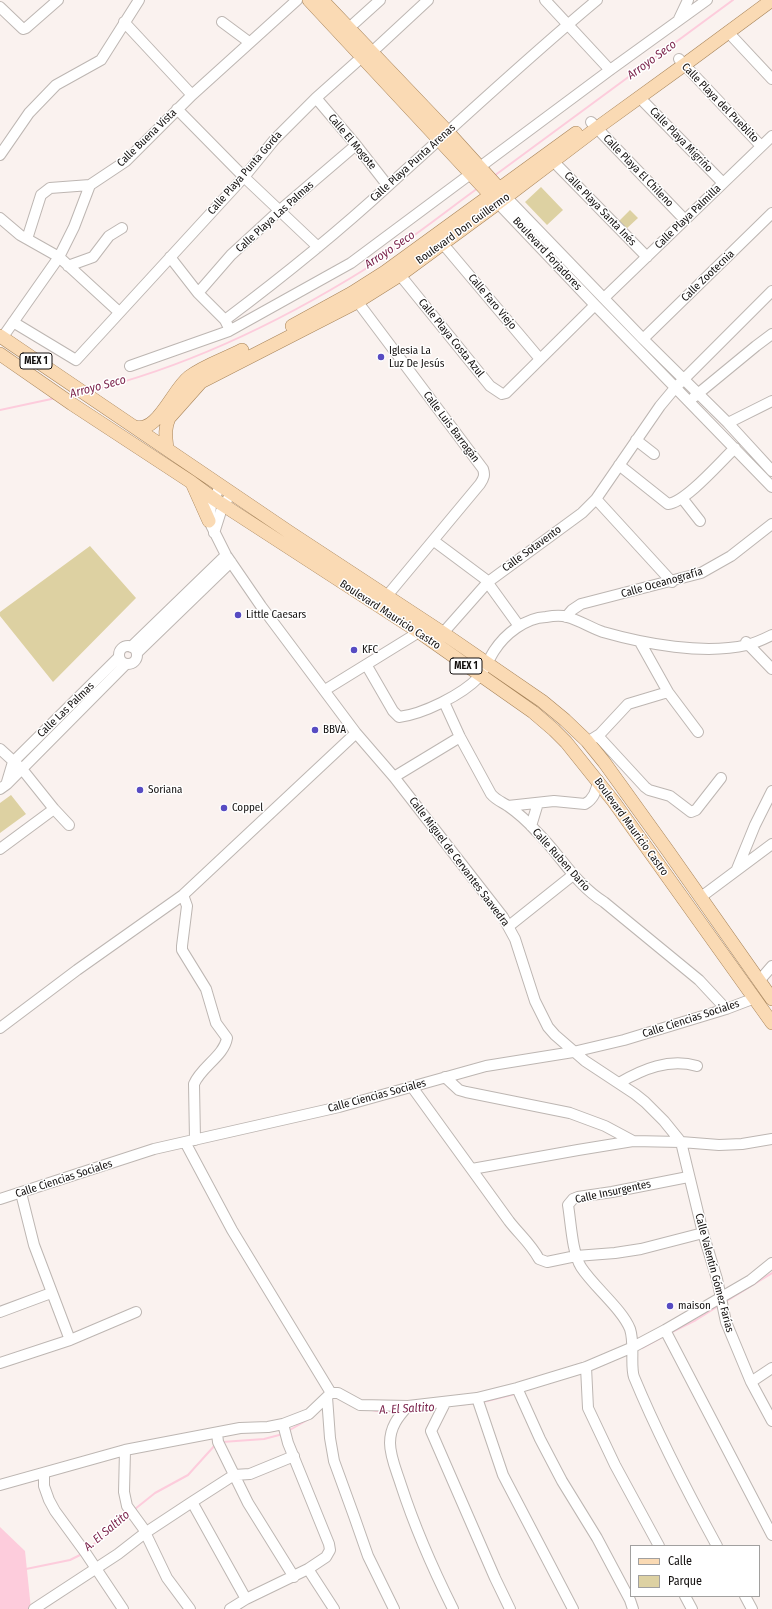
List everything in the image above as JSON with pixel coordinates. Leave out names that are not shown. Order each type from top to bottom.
[{"type":"main road","name":"Boulevard Forjadores","points":[[309,0],[367,54],[497,194]]},
{"type":"main road","name":"Boulevard Forjadores","points":[[322,0],[349,28],[367,54]]},
{"type":"main road","name":"Boulevard Don Guillermo","points":[[167,449],[165,433],[169,418],[201,382],[400,275],[443,244],[497,194],[554,161],[594,125],[639,97],[682,62],[728,32],[768,1]]},
{"type":"main road","name":"Boulevard Don Guillermo","points":[[132,425],[143,428],[151,424],[181,384],[198,371],[355,298],[393,266],[497,194],[768,1]]},
{"type":"main road","name":"Boulevard Mauricio Castro","points":[[1,337],[386,597],[444,633],[542,701],[592,738],[629,796],[772,999]]},
{"type":"main road","name":"Boulevard Mauricio Castro","points":[[0,354],[72,404],[192,482],[218,502],[418,632],[533,712],[554,730],[598,780],[772,1023]]},
{"type":"main road","points":[[192,482],[208,521]]},
{"type":"street","points":[[0,7],[23,29],[58,0]]},
{"type":"street","points":[[0,155],[28,113],[56,85],[101,60],[139,0]]},
{"type":"street","name":"Calle Buena Vista","points":[[90,185],[126,161],[192,94],[297,0]]},
{"type":"street","points":[[349,28],[380,0]]},
{"type":"street","name":"Calle Playa Punta Gorda","points":[[13,322],[76,360],[244,176],[272,142],[316,98],[428,0]]},
{"type":"street","points":[[545,0],[610,70]]},
{"type":"street","name":"Calle Playa Punta Arenas","points":[[225,320],[318,247],[568,24],[597,0]]},
{"type":"street","points":[[678,21],[688,0]]},
{"type":"street","points":[[130,366],[229,331],[351,264],[478,172],[610,70],[707,0]]},
{"type":"street","points":[[124,22],[192,94]]},
{"type":"street","points":[[222,22],[249,42]]},
{"type":"street","points":[[728,32],[772,79]]},
{"type":"street","name":"Calle Playa del Pueblito","points":[[682,62],[761,146]]},
{"type":"street","name":"Calle Playa Migriño","points":[[639,97],[723,184]]},
{"type":"street","name":"Calle El Mogote","points":[[316,98],[388,186]]},
{"type":"street","points":[[177,109],[318,247]]},
{"type":"street","name":"Calle Playa El Chileno","points":[[594,125],[685,220]]},
{"type":"street","name":"Calle Playa Palmilla","points":[[604,298],[772,136]]},
{"type":"street","name":"Calle Playa Las Palmas","points":[[198,293],[231,255],[280,210],[356,145]]},
{"type":"street","name":"Calle Playa Santa Inés","points":[[554,161],[647,257]]},
{"type":"street","points":[[1,337],[59,257],[74,227],[90,185],[50,188],[46,190],[41,195],[27,239]]},
{"type":"street","name":"Boulevard Forjadores","points":[[497,194],[604,298],[770,465]]},
{"type":"street","name":"Boulevard Forjadores","points":[[497,194],[595,304],[772,487]]},
{"type":"street","name":"Calle Zootecnia","points":[[643,338],[772,213]]},
{"type":"street","points":[[0,218],[27,239],[59,257],[119,312]]},
{"type":"street","points":[[68,266],[93,257],[109,236],[122,228]]},
{"type":"street","name":"Calle Faro Viejo","points":[[443,244],[540,359]]},
{"type":"street","points":[[170,257],[198,293],[225,320],[229,331]]},
{"type":"street","name":"Calle Playa Costa Azul","points":[[400,275],[490,386],[499,394],[506,393],[540,359]]},
{"type":"street","name":"Calle Sotavento","points":[[444,633],[488,582],[582,513],[596,499],[660,406],[675,388],[772,291]]},
{"type":"street","name":"Calle Luis Barragán","points":[[355,298],[483,469],[484,473],[484,477],[480,484],[386,597]]},
{"type":"street","points":[[540,359],[595,304]]},
{"type":"street","points":[[689,401],[772,334]]},
{"type":"street","points":[[728,423],[772,401]]},
{"type":"street","points":[[636,440],[654,454]]},
{"type":"street","points":[[619,465],[664,502],[674,504],[735,448]]},
{"type":"street","points":[[208,521],[209,514],[226,490]]},
{"type":"street","points":[[682,498],[700,521]]},
{"type":"street","points":[[596,499],[672,582]]},
{"type":"street","points":[[214,533],[218,502]]},
{"type":"street","name":"Calle Miguel de Cervantes Saavedra","points":[[208,521],[229,559],[253,594],[356,733],[394,777],[509,926],[540,1014],[555,1035],[585,1061],[635,1094],[653,1110],[680,1142]]},
{"type":"street","name":"Calle Oceanografía","points":[[566,617],[572,610],[581,604],[672,582],[701,573],[716,566],[772,524]]},
{"type":"street","points":[[434,541],[483,576],[519,626]]},
{"type":"street","points":[[134,650],[229,559]]},
{"type":"street","points":[[366,666],[393,711],[399,717],[444,702],[469,686],[480,676],[498,645],[519,626],[545,617],[566,617],[601,631],[640,642],[698,648],[736,647],[772,636]]},
{"type":"street","points":[[747,644],[772,629]]},
{"type":"street","points":[[325,690],[366,666],[418,632]]},
{"type":"street","points":[[640,642],[668,692],[698,732]]},
{"type":"street","points":[[747,644],[772,669]]},
{"type":"street","points":[[127,646],[134,650],[137,657],[134,661],[130,664],[123,661],[120,652],[122,649],[127,646]]},
{"type":"street","name":"Calle Las Palmas","points":[[13,762],[123,661]]},
{"type":"street","name":"Calle Las Palmas","points":[[3,786],[22,769],[123,661]]},
{"type":"street","points":[[668,692],[628,704],[592,738],[645,787],[670,796],[691,812],[696,810],[722,778]]},
{"type":"street","name":"Calle Ruben Darío","points":[[444,702],[460,738],[487,789],[496,799],[508,806],[531,826],[589,892],[609,906],[699,980],[726,1009]]},
{"type":"street","points":[[0,1028],[77,970],[183,895],[356,733]]},
{"type":"street","points":[[394,777],[460,738]]},
{"type":"street","points":[[0,749],[22,769],[54,809],[69,825]]},
{"type":"street","points":[[3,786],[13,762]]},
{"type":"street","points":[[508,806],[561,802],[585,804],[589,802],[596,793],[598,780]]},
{"type":"street","points":[[737,869],[755,825],[772,791]]},
{"type":"street","points":[[531,826],[538,803]]},
{"type":"street","points":[[0,849],[54,809]]},
{"type":"street","points":[[701,897],[772,844]]},
{"type":"street","points":[[509,926],[573,875]]},
{"type":"street","points":[[183,895],[187,906],[182,950],[206,989],[216,1023],[227,1038],[221,1051],[198,1076],[194,1084],[190,1141],[232,1230],[329,1395],[330,1438],[334,1461],[368,1556],[394,1609]]},
{"type":"street","points":[[760,981],[772,966]]},
{"type":"street","name":"Calle Ciencias Sociales","points":[[0,1199],[154,1149],[339,1107],[486,1066],[573,1052],[624,1040],[669,1028],[702,1015],[726,1009],[755,998]]},
{"type":"street","points":[[619,1083],[638,1072],[651,1067],[675,1063],[697,1066]]},
{"type":"street","points":[[445,1077],[459,1090],[570,1113],[605,1126],[633,1141]]},
{"type":"street","points":[[412,1087],[521,1236],[532,1247],[539,1259],[547,1262],[576,1256],[641,1249],[703,1233]]},
{"type":"street","points":[[472,1169],[555,1153],[633,1141],[734,1145],[772,1139]]},
{"type":"street","name":"Calle Valentín Gómez Farías","points":[[680,1142],[703,1233],[717,1279],[726,1322],[751,1382],[772,1421]]},
{"type":"street","name":"Calle Insurgentes","points":[[688,1177],[573,1199],[568,1205],[576,1256],[580,1266],[595,1286],[625,1320],[630,1329],[633,1347],[633,1375],[682,1481],[716,1545]]},
{"type":"street","points":[[21,1193],[34,1245],[70,1340]]},
{"type":"street","points":[[0,1485],[126,1450],[240,1428],[268,1427],[284,1424],[309,1414],[329,1395],[338,1393],[360,1405],[408,1406],[445,1403],[477,1398],[518,1388],[586,1367],[633,1347],[666,1330],[751,1280],[772,1263]]},
{"type":"street","points":[[0,1312],[51,1293]]},
{"type":"street","points":[[0,1363],[70,1340],[136,1312]]},
{"type":"street","points":[[666,1330],[772,1535]]},
{"type":"street","points":[[586,1367],[588,1408],[614,1465],[659,1545]]},
{"type":"street","points":[[751,1382],[772,1368]]},
{"type":"street","points":[[518,1388],[540,1439],[562,1481],[597,1538],[630,1600],[633,1609]]},
{"type":"street","points":[[477,1398],[503,1475],[574,1609]]},
{"type":"street","points":[[445,1403],[430,1431],[510,1609]]},
{"type":"street","points":[[408,1406],[394,1423],[390,1443],[392,1459],[413,1520],[439,1582],[453,1609]]},
{"type":"street","points":[[230,1609],[246,1599],[308,1569],[326,1557],[330,1550],[330,1544],[288,1443],[284,1424]]},
{"type":"street","points":[[217,1433],[218,1442],[248,1504],[294,1577]]},
{"type":"street","points":[[126,1450],[125,1500],[127,1506],[144,1528],[167,1578],[190,1609]]},
{"type":"street","points":[[34,1609],[118,1554],[145,1533],[234,1475],[250,1474],[294,1456]]},
{"type":"street","points":[[44,1473],[44,1486],[55,1511],[123,1609]]},
{"type":"street","points":[[192,1502],[246,1599]]},
{"type":"street","points":[[308,1569],[334,1609]]},
{"type":"street","points":[[686,1597],[692,1609]]},
{"type":"street","points":[[746,1597],[752,1609]]},
{"type":"green space","points":[[541,187],[563,210],[547,225],[525,202]]},
{"type":"green space","points":[[630,210],[638,218],[625,230],[617,223]]},
{"type":"green space","points":[[90,546],[136,598],[53,682],[0,616],[0,612]]},
{"type":"green space","points":[[11,795],[26,814],[0,833],[0,803]]},
{"type":"shaded area","points":[[0,1527],[25,1551],[31,1609],[0,1609]]},
{"type":"waterway","name":"Arroyo Seco","points":[[494,176],[733,0]]},
{"type":"waterway","name":"Arroyo Seco","points":[[89,391],[126,381],[198,356],[268,324],[335,288],[367,268],[410,239],[478,188]]},
{"type":"waterway","name":"Arroyo Seco","points":[[0,410],[56,398]]},
{"type":"waterway","name":"A. El Saltito","points":[[725,1302],[772,1273]]},
{"type":"waterway","name":"A. El Saltito","points":[[670,1333],[696,1320],[720,1305]]},
{"type":"waterway","name":"A. El Saltito","points":[[642,1348],[664,1336]]},
{"type":"waterway","name":"A. El Saltito","points":[[483,1402],[515,1394]]},
{"type":"waterway","name":"A. El Saltito","points":[[459,1405],[474,1403]]},
{"type":"waterway","name":"A. El Saltito","points":[[372,1410],[399,1411]]},
{"type":"waterway","name":"A. El Saltito","points":[[288,1431],[309,1419]]},
{"type":"waterway","name":"A. El Saltito","points":[[222,1442],[264,1439],[283,1434]]},
{"type":"waterway","name":"A. El Saltito","points":[[135,1509],[155,1493],[188,1475],[216,1444]]},
{"type":"waterway","name":"A. El Saltito","points":[[87,1550],[130,1514]]},
{"type":"waterway","name":"A. El Saltito","points":[[26,1569],[70,1560],[82,1554]]},
{"type":"place","name":"Iglesia La Luz De Jesús","points":[[381,357]]},
{"type":"place","name":"Little Caesars","points":[[238,615]]},
{"type":"place","name":"KFC","points":[[354,650]]},
{"type":"place","name":"BBVA","points":[[315,730]]},
{"type":"place","name":"Soriana","points":[[140,790]]},
{"type":"place","name":"Coppel","points":[[224,808]]},
{"type":"place","name":"maison","points":[[670,1306]]}]
